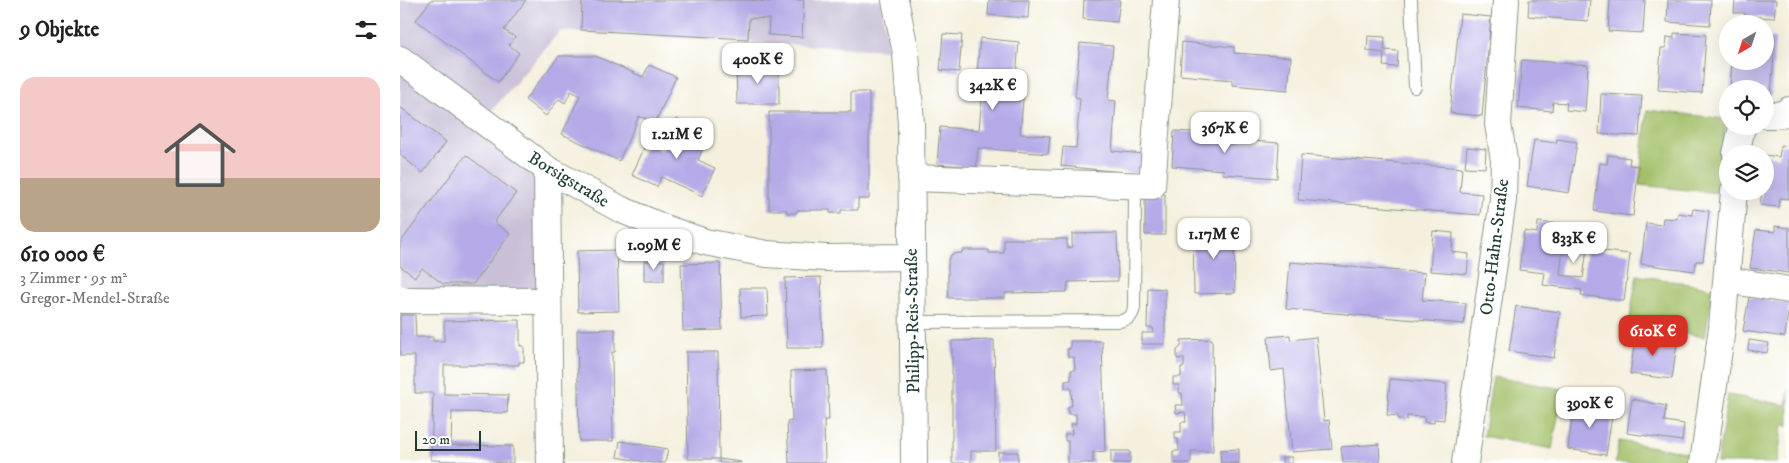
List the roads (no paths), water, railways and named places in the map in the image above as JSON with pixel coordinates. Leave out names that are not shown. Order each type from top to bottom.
[{"type":"street","name":"Philipp-Reis-Straße","points":[[895,0],[906,53],[909,80],[914,463]]},
{"type":"street","points":[[911,178],[1143,190],[1166,0]]},
{"type":"street","name":"Otto-Hahn-Straße","points":[[1465,463],[1503,200],[1504,160],[1498,124],[1506,0]]},
{"type":"street","name":"Borsigstraße","points":[[400,59],[547,169],[620,208],[666,229],[705,242],[767,254],[826,258],[911,257]]},
{"type":"street","points":[[1774,115],[1788,112],[1789,110]]},
{"type":"street","points":[[547,169],[550,463]]},
{"type":"street","points":[[1703,463],[1722,328],[1733,200]]},
{"type":"street","points":[[1727,280],[1789,290]]},
{"type":"street","points":[[400,300],[548,301]]},
{"type":"lane","points":[[1411,0],[1415,87]]},
{"type":"lane","points":[[912,322],[1127,320],[1133,315],[1134,308],[1143,190]]}]
